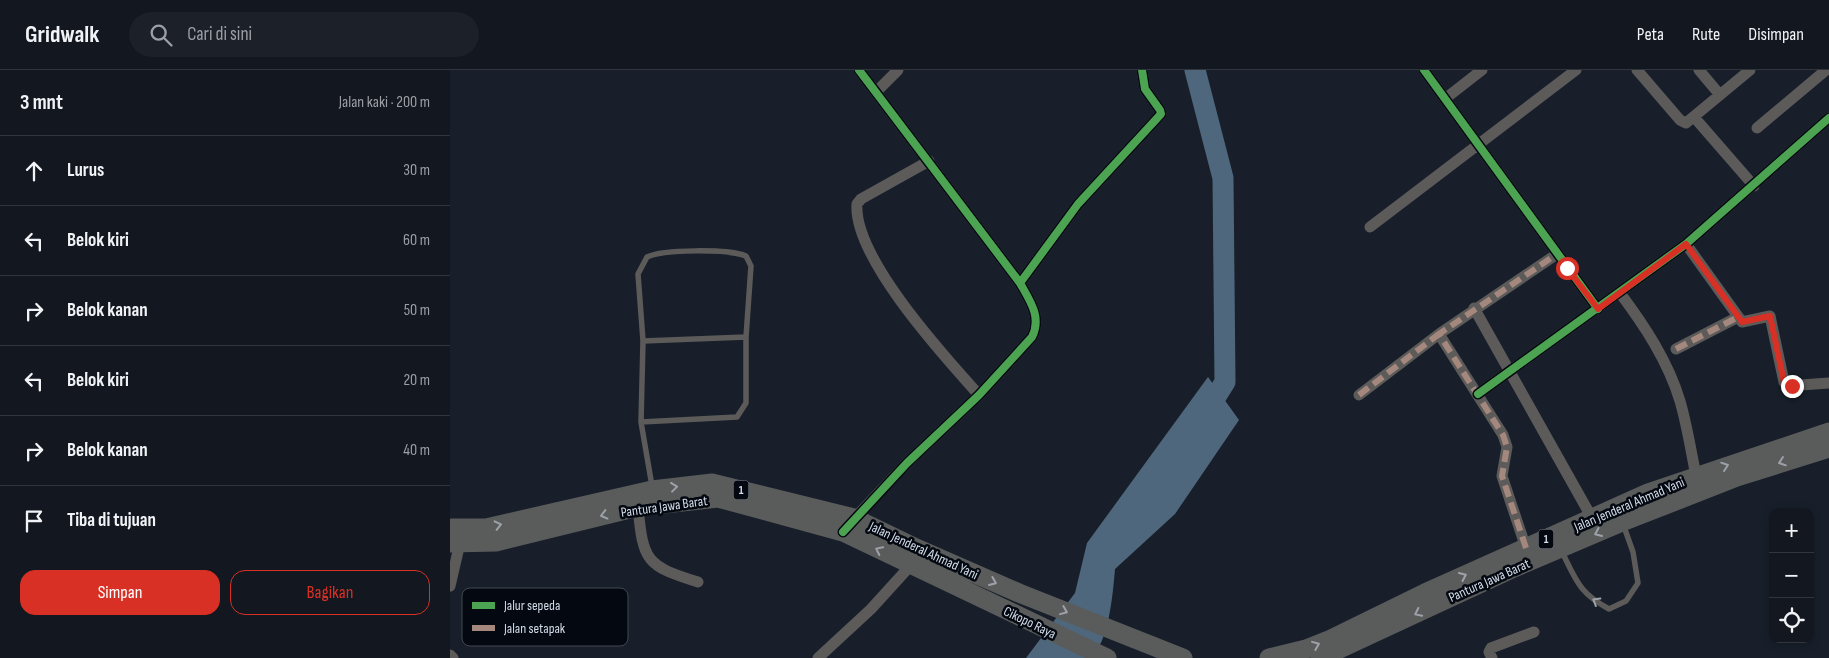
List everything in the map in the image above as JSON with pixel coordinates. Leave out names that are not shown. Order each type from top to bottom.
[{"type":"highway","name":"Jalan Jenderal Ahmad Yani","points":[[1269,658],[1299,651],[1331,639],[1409,600],[1526,548],[1557,542],[1592,518],[1618,515],[1696,476],[1829,432]]},
{"type":"highway","name":"Pantura Jawa Barat","points":[[1320,658],[1514,568],[1557,542],[1618,515],[1829,448]]},
{"type":"highway","name":"Jalan Jenderal Ahmad Yani","points":[[453,538],[486,528],[652,490],[712,483],[849,525]]},
{"type":"highway","name":"Pantura Jawa Barat","points":[[453,538],[496,542],[638,507],[718,498],[849,525],[913,556],[954,585]]},
{"type":"highway","name":"Jalan Jenderal Ahmad Yani","points":[[913,556],[1019,592],[1175,655]]},
{"type":"highway","name":"Cikopo Raya","points":[[954,585],[1107,658]]},
{"type":"street","points":[[849,525],[907,463],[979,395],[1032,337],[1036,329],[1034,309],[1020,283],[859,70]]},
{"type":"street","points":[[876,92],[898,70]]},
{"type":"street","points":[[1020,283],[1078,204],[1161,114],[1145,89],[1142,70]]},
{"type":"street","points":[[1424,70],[1598,309]]},
{"type":"street","points":[[1446,98],[1482,70]]},
{"type":"street","points":[[1370,227],[1576,70]]},
{"type":"street","points":[[1637,70],[1754,186]]},
{"type":"street","points":[[1699,70],[1720,95]]},
{"type":"street","points":[[1689,120],[1750,70]]},
{"type":"street","points":[[1757,128],[1826,70]]},
{"type":"street","points":[[1478,394],[1686,244],[1829,118]]},
{"type":"street","points":[[928,161],[861,199],[857,204],[858,220],[870,253],[882,272],[922,328],[979,395]]},
{"type":"street","points":[[1686,244],[1738,317],[1745,323],[1770,316],[1784,382],[1788,386],[1829,383]]},
{"type":"street","points":[[1359,395],[1474,308],[1557,254]]},
{"type":"street","points":[[1620,293],[1651,338],[1680,400],[1696,476]]},
{"type":"street","points":[[1474,308],[1592,518]]},
{"type":"street","points":[[1676,349],[1738,317]]},
{"type":"street","points":[[1439,334],[1503,435],[1507,447],[1502,476],[1526,548]]},
{"type":"street","points":[[638,507],[641,539],[646,553],[654,565],[669,573],[698,582]]},
{"type":"street","points":[[450,586],[453,538]]},
{"type":"street","points":[[818,658],[871,609],[913,556]]},
{"type":"street","points":[[1492,658],[1489,652],[1491,648],[1534,632]]},
{"type":"lane","points":[[641,422],[737,417],[746,403],[746,337],[751,266],[746,256],[732,252],[664,252],[647,257],[638,274],[643,341],[641,422],[652,490]]},
{"type":"lane","points":[[643,341],[746,337]]},
{"type":"lane","points":[[1557,542],[1577,583],[1590,599],[1608,609],[1626,601],[1638,583],[1633,552],[1618,515]]},
{"type":"water","points":[[1208,377],[1239,420],[1175,514],[1115,569],[1106,630],[1096,651],[1090,658],[1026,658],[1075,593],[1087,543]]},
{"type":"waterway","points":[[1195,70],[1223,178],[1225,382],[1203,417]]},
{"type":"marked path","points":[[1526,548],[1502,476],[1507,447],[1503,435],[1439,334],[1557,254]]},
{"type":"marked path","points":[[1676,349],[1738,317]]},
{"type":"marked path","points":[[1359,395],[1439,334]]},
{"type":"cycle path","points":[[843,532],[907,463],[979,395],[1032,337],[1036,323],[1034,309],[1020,283],[859,70]]},
{"type":"cycle path","points":[[1020,283],[1078,204],[1161,114],[1145,89],[1142,70]]},
{"type":"cycle path","points":[[1424,70],[1598,309]]},
{"type":"cycle path","points":[[1478,394],[1686,244],[1829,118]]},
{"type":"route","points":[[1567,268],[1598,309],[1686,244],[1742,322],[1745,323],[1770,316],[1784,382],[1788,386],[1792,386]]}]
